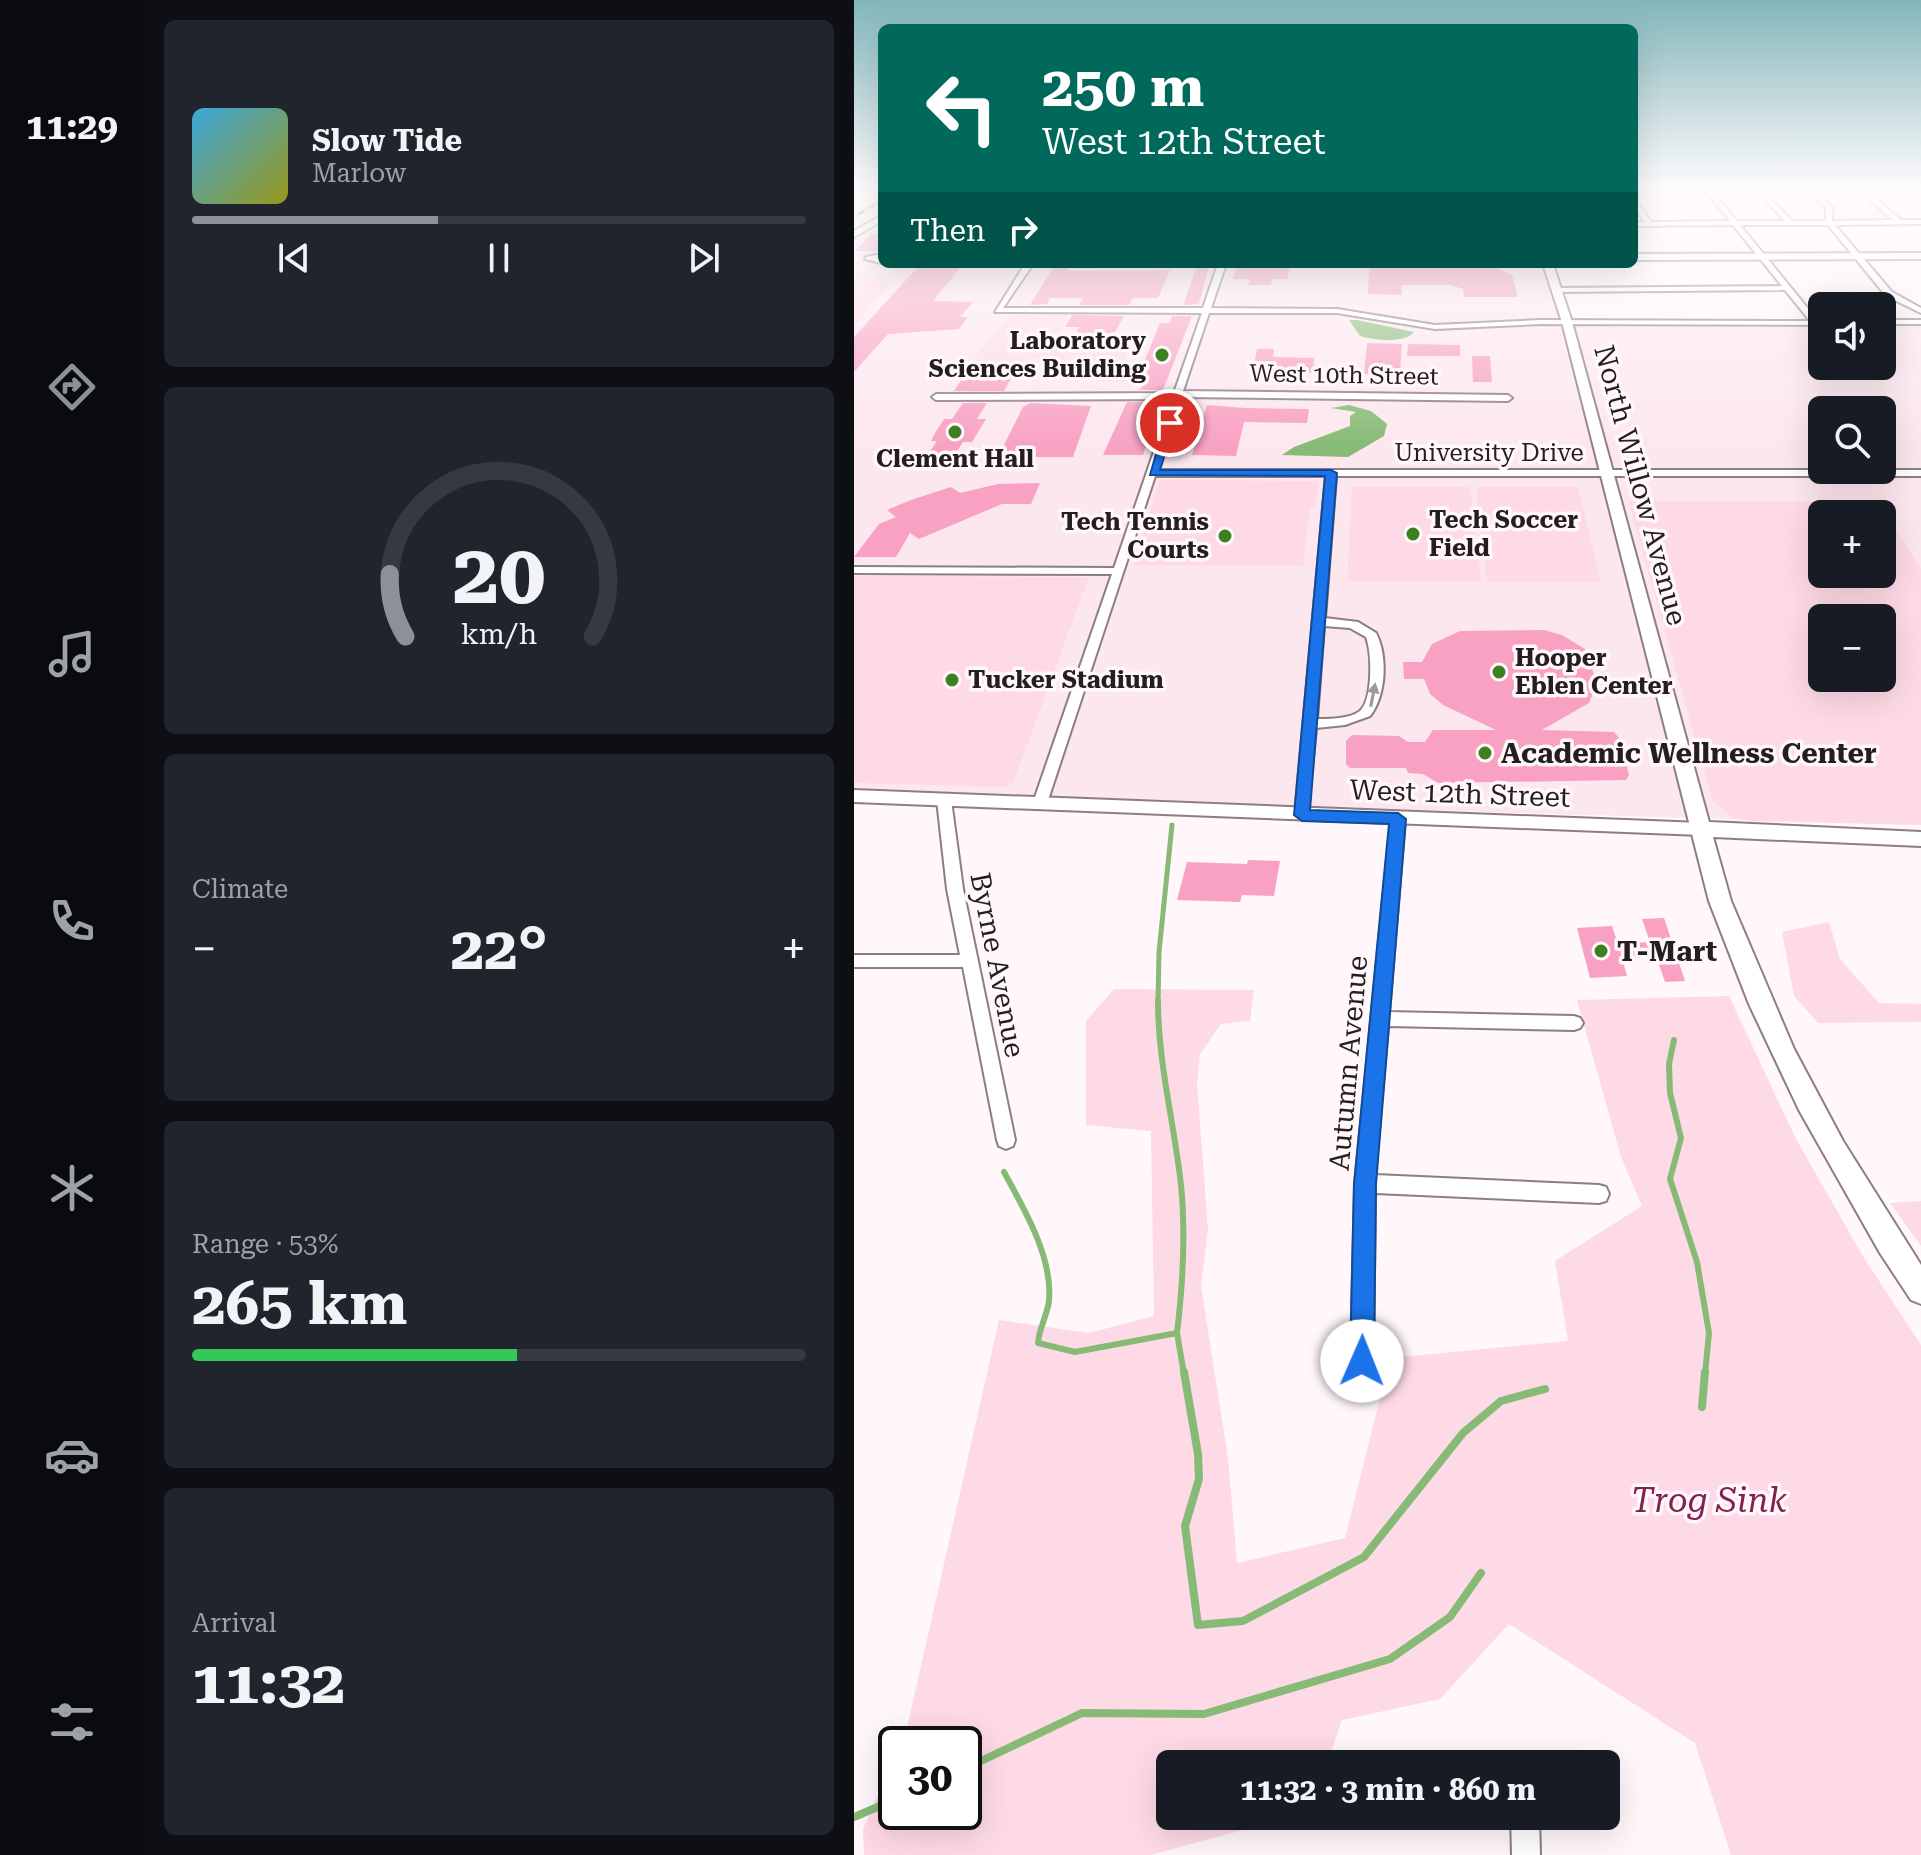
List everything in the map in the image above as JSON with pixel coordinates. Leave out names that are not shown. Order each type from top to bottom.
[{"type":"main road","name":"North Willow Avenue","points":[[1552,276],[1567,322],[1720,901],[1765,1020],[1849,1180],[1921,1290]]},
{"type":"main road","name":"West 12th Street","points":[[1701,829],[1921,839]]},
{"type":"street","points":[[1021,276],[998,310],[1346,312],[1435,327],[1567,322],[1808,323]]},
{"type":"street","points":[[1040,803],[1219,276]]},
{"type":"street","points":[[1778,276],[1808,311]]},
{"type":"street","points":[[1873,276],[1889,294],[1921,311]]},
{"type":"street","points":[[1557,290],[1788,288]]},
{"type":"street","points":[[1896,322],[1921,322]]},
{"type":"street","name":"West 10th Street","points":[[936,397],[1177,395],[1508,398]]},
{"type":"street","name":"University Drive","points":[[1154,473],[1921,473]]},
{"type":"street","points":[[1302,815],[1331,473]]},
{"type":"street","points":[[854,570],[1120,571]]},
{"type":"street","points":[[1310,724],[1352,719],[1368,712],[1375,700],[1375,643],[1370,634],[1356,625],[1319,622]]},
{"type":"street","name":"West 12th Street","points":[[854,796],[1701,829]]},
{"type":"street","name":"Byrne Avenue","points":[[944,800],[955,889],[1006,1140]]},
{"type":"street","name":"Autumn Avenue","points":[[1362,1361],[1365,1184],[1398,819]]},
{"type":"street","points":[[854,961],[970,961]]},
{"type":"street","points":[[1381,1019],[1574,1023]]},
{"type":"street","points":[[1365,1184],[1599,1194]]},
{"type":"street","points":[[1525,1830],[1526,1855]]},
{"type":"shaded area","points":[[854,276],[1547,276],[1562,324],[1808,324],[1808,380],[1896,380],[1896,324],[1921,324],[1921,825],[1321,807],[854,788]]},
{"type":"shaded area","points":[[1349,320],[1414,332],[1396,340],[1381,340],[1360,336]]},
{"type":"shaded area","points":[[1349,405],[1371,411],[1387,424],[1384,436],[1348,457],[1282,455],[1294,447],[1350,426],[1350,416],[1356,412],[1331,408]]},
{"type":"green space","points":[[885,277],[893,282],[854,326],[854,278]]},
{"type":"green space","points":[[1071,311],[1057,335],[1135,336],[1123,363],[971,363],[1010,313]]},
{"type":"green space","name":"Tech Tennis Courts","points":[[1318,481],[1316,506],[1310,507],[1303,566],[1134,565],[1159,482]]},
{"type":"green space","name":"Tech Soccer Field","points":[[1352,487],[1470,487],[1481,581],[1347,581]]},
{"type":"green space","name":"Tech Soccer Field","points":[[1476,487],[1578,487],[1601,582],[1487,582]]},
{"type":"green space","points":[[1628,501],[1808,502],[1808,588],[1896,588],[1896,530],[1921,569],[1921,825],[1733,818],[1713,801]]},
{"type":"green space","name":"Tucker Stadium","points":[[854,576],[1089,577],[1013,783],[1004,787],[854,783]]},
{"type":"green space","points":[[1829,922],[1840,959],[1879,1003],[1921,1004],[1921,1022],[1818,1023],[1794,996],[1782,932]]},
{"type":"green space","name":"Trog Sink","points":[[1114,989],[1254,990],[1250,1021],[1221,1024],[1200,1054],[1197,1083],[1208,1230],[1201,1286],[1228,1458],[1237,1563],[1345,1538],[1390,1358],[1568,1341],[1555,1261],[1642,1206],[1621,1157],[1577,1000],[1729,996],[1796,1139],[1864,1258],[1921,1345],[1921,1855],[1731,1855],[1695,1743],[1509,1624],[1440,1699],[1342,1720],[1332,1750],[1156,1750],[1156,1830],[1243,1830],[1150,1855],[864,1855],[863,1829],[878,1795],[878,1830],[982,1830],[982,1726],[907,1726],[999,1320],[1089,1333],[1154,1316],[1151,1131],[1086,1125],[1086,1021]]},
{"type":"green space","points":[[1921,1201],[1921,1246],[1890,1203]]},
{"type":"building","points":[[910,276],[954,276],[933,301],[973,302],[960,317],[968,317],[959,329],[888,334],[854,372],[854,337]]},
{"type":"building","points":[[1048,276],[1168,276],[1158,298],[1133,298],[1129,305],[1079,305],[1083,298],[1050,298],[1047,304],[1030,305]]},
{"type":"building","points":[[1194,276],[1206,276],[1199,304],[1183,305]]},
{"type":"building","points":[[1234,276],[1288,276],[1287,279],[1272,279],[1271,285],[1248,285],[1250,279],[1233,279]]},
{"type":"building","points":[[1369,276],[1512,276],[1518,297],[1464,297],[1463,289],[1451,285],[1401,285],[1402,295],[1368,294]]},
{"type":"building","points":[[1072,315],[1124,316],[1114,334],[1076,334],[1079,327],[1065,327]]},
{"type":"building","name":"Laboratory Sciences Building","points":[[1172,316],[1192,316],[1163,390],[1139,390],[1148,381],[1101,381],[1108,367],[1142,367],[1160,323],[1170,323]]},
{"type":"building","points":[[1367,343],[1402,344],[1400,374],[1364,374]]},
{"type":"building","points":[[1408,344],[1460,345],[1460,356],[1407,356]]},
{"type":"building","points":[[1257,349],[1274,349],[1273,357],[1314,358],[1313,373],[1252,375]]},
{"type":"building","points":[[1472,356],[1490,356],[1492,382],[1473,382]]},
{"type":"building","points":[[971,365],[1019,365],[1004,391],[954,391]]},
{"type":"building","points":[[1127,402],[1158,402],[1155,408],[1159,408],[1143,455],[1103,455]]},
{"type":"building","name":"Clement Hall","points":[[963,403],[987,403],[977,419],[986,419],[972,442],[963,442],[956,453],[929,453],[937,441],[931,441],[944,419],[952,419]]},
{"type":"building","points":[[1031,403],[1091,406],[1073,457],[998,457],[1023,407]]},
{"type":"building","points":[[1207,405],[1309,409],[1307,423],[1244,422],[1236,456],[1192,455]]},
{"type":"building","points":[[1040,483],[1031,504],[1002,504],[919,539],[910,533],[896,557],[854,557],[879,524],[896,517],[887,510],[911,500],[951,487],[960,493],[998,484]]},
{"type":"building","points":[[1544,630],[1562,635],[1585,649],[1597,683],[1589,703],[1542,730],[1614,732],[1620,739],[1629,775],[1626,780],[1438,783],[1423,774],[1408,773],[1406,768],[1350,768],[1346,764],[1346,741],[1352,735],[1399,736],[1408,742],[1425,742],[1433,730],[1496,730],[1443,705],[1430,694],[1424,679],[1404,679],[1403,662],[1422,662],[1432,644],[1460,631]]},
{"type":"building","points":[[1248,860],[1280,861],[1274,896],[1242,895],[1240,902],[1177,900],[1187,862],[1247,864]]},
{"type":"building","points":[[1664,918],[1685,981],[1665,982],[1656,956],[1622,958],[1627,976],[1590,978],[1577,928],[1612,926],[1618,944],[1650,942],[1642,919]]},
{"type":"waterway","points":[[1158,1001],[1159,952],[1172,825]]},
{"type":"waterway","points":[[1158,1001],[1161,1047],[1183,1204],[1183,1259],[1177,1333]]},
{"type":"waterway","points":[[1674,1040],[1669,1064],[1670,1093],[1681,1138],[1670,1179],[1697,1262],[1709,1333],[1705,1374]]},
{"type":"waterway","points":[[1004,1172],[1036,1234],[1046,1267],[1049,1301],[1038,1343],[1075,1352],[1177,1333]]},
{"type":"waterway","points":[[1177,1333],[1184,1374]]},
{"type":"waterway","points":[[1184,1372],[1198,1454],[1199,1479],[1185,1526],[1198,1625],[1243,1621],[1364,1557],[1463,1433],[1501,1401],[1545,1389]]},
{"type":"waterway","points":[[1702,1407],[1705,1372]]},
{"type":"waterway","points":[[982,1760],[1082,1713],[1204,1714],[1390,1659],[1450,1617],[1481,1573]]},
{"type":"waterway","points":[[854,1817],[878,1807]]},
{"type":"place","name":"Laboratory Sciences Building","points":[[1162,355]]},
{"type":"place","name":"Clement Hall","points":[[955,432]]},
{"type":"place","name":"Tech Soccer Field","points":[[1413,534]]},
{"type":"place","name":"Tech Tennis Courts","points":[[1225,536]]},
{"type":"place","name":"Hooper Eblen Center","points":[[1499,672]]},
{"type":"place","name":"Tucker Stadium","points":[[952,680]]},
{"type":"place","name":"Academic Wellness Center","points":[[1485,753]]},
{"type":"place","name":"T-Mart","points":[[1601,951]]},
{"type":"route","points":[[1170,423],[1154,473],[1331,473],[1302,815],[1398,819],[1365,1184],[1362,1361]]}]
